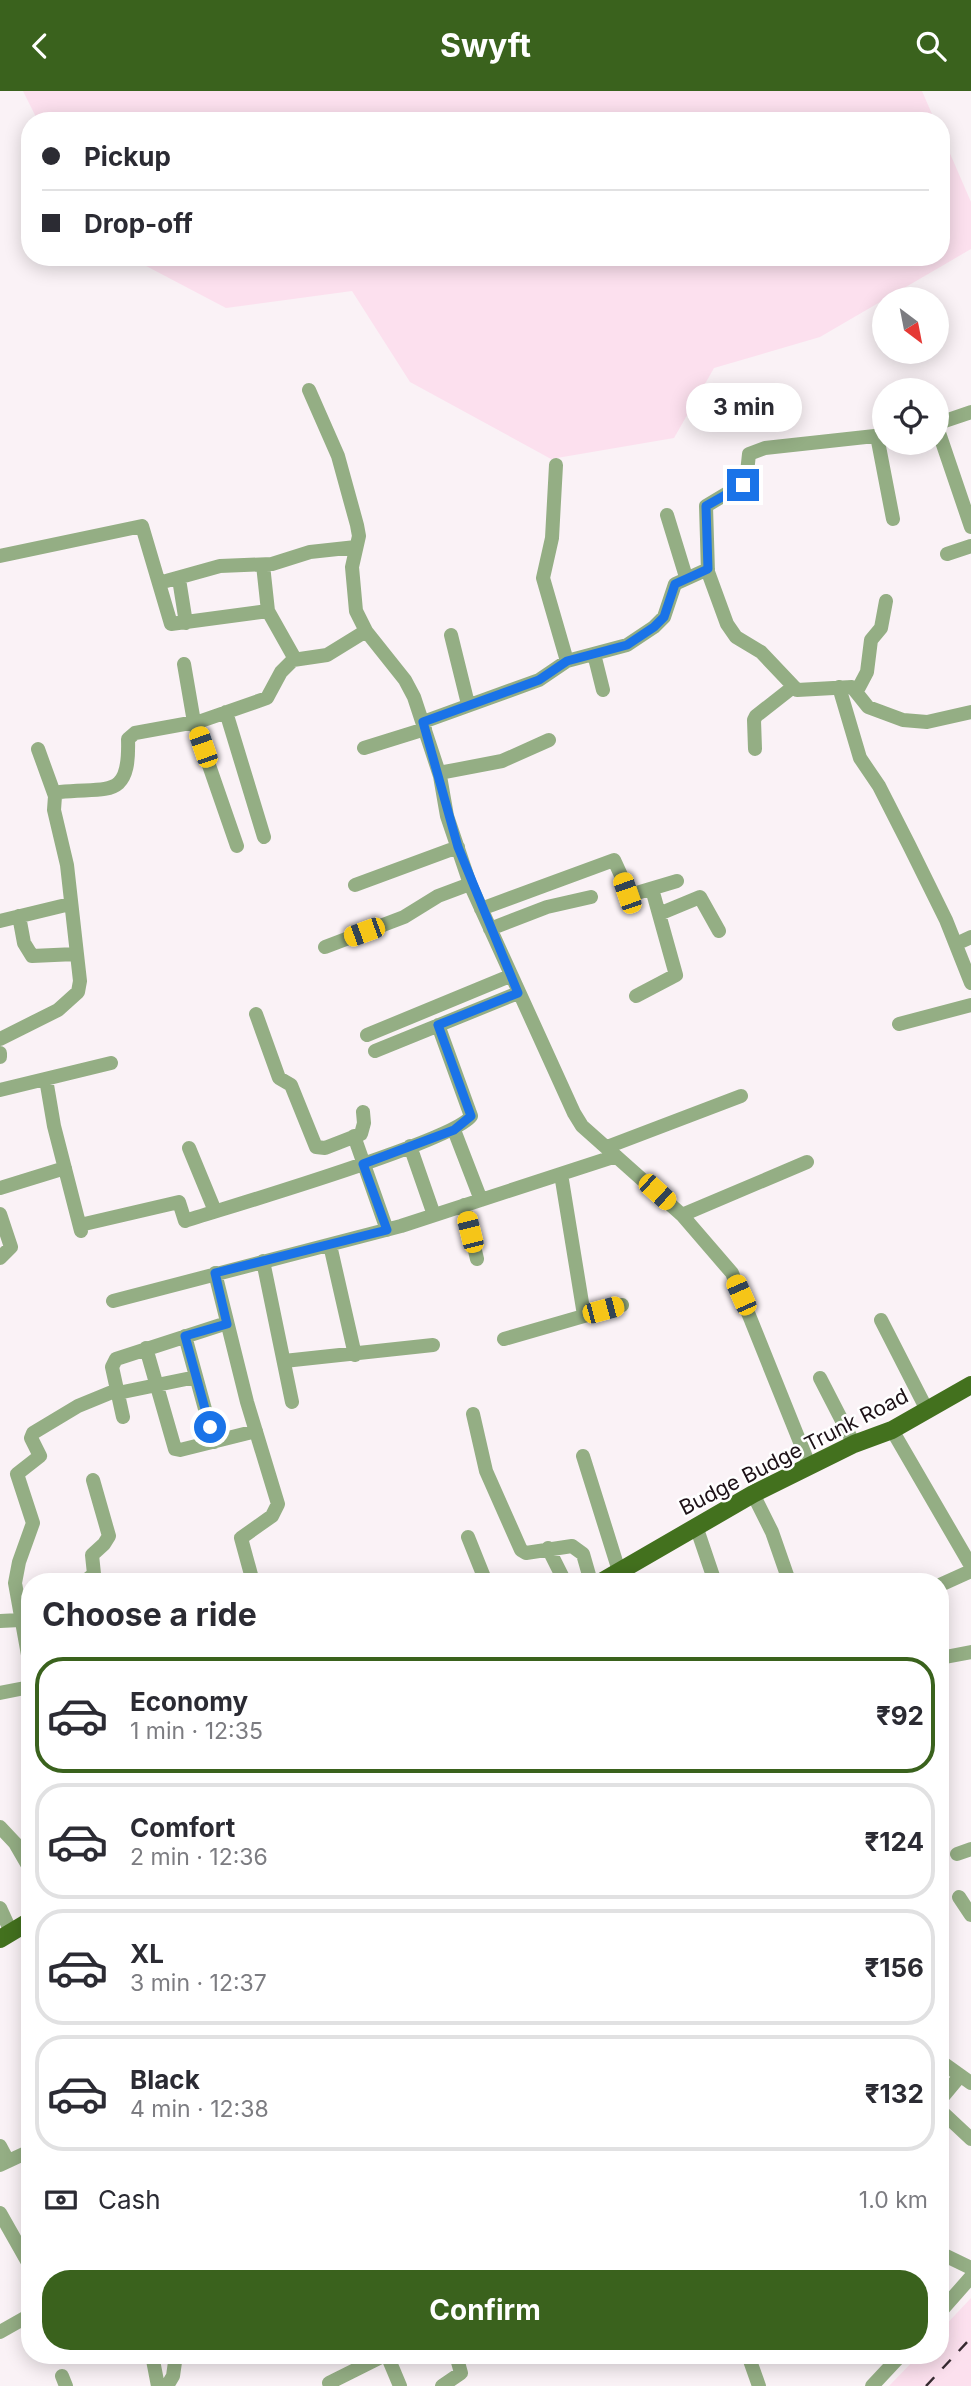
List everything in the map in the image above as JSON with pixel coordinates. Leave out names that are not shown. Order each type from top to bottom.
[{"type":"main road","name":"Budge Budge Trunk Road","points":[[617,1573],[753,1494],[855,1444],[892,1430],[971,1385]]},
{"type":"main road","points":[[6,1936],[21,1927]]},
{"type":"street","points":[[309,390],[338,456],[357,525],[352,567],[354,606],[366,631],[405,680],[424,725],[439,773],[447,816],[471,884],[518,993],[582,1126],[682,1215],[732,1273],[810,1467]]},
{"type":"street","points":[[949,420],[971,412]]},
{"type":"street","points":[[793,687],[761,652],[736,636],[727,624],[708,569],[706,506],[746,482],[749,454],[765,448],[872,437]]},
{"type":"street","points":[[883,455],[893,519]]},
{"type":"street","points":[[947,455],[971,527]]},
{"type":"street","points":[[556,465],[552,538],[543,577],[567,661]]},
{"type":"street","points":[[667,515],[686,577]]},
{"type":"street","points":[[0,556],[142,526],[170,624],[268,611]]},
{"type":"street","points":[[947,554],[971,546]]},
{"type":"street","points":[[159,583],[220,566],[263,565],[310,552],[356,547]]},
{"type":"street","points":[[263,565],[268,611],[295,659]]},
{"type":"street","points":[[364,748],[424,725],[468,704],[539,680],[567,661],[627,645],[654,627],[668,611],[675,584],[708,569]]},
{"type":"street","points":[[179,579],[186,623]]},
{"type":"street","points":[[857,691],[867,672],[871,640],[881,628],[886,601]]},
{"type":"street","points":[[55,796],[60,792],[114,787],[124,778],[131,735],[194,722],[271,696],[281,672],[295,659],[327,655],[366,631]]},
{"type":"street","points":[[451,635],[468,704]]},
{"type":"street","points":[[594,654],[603,690]]},
{"type":"street","points":[[184,664],[194,722],[237,846]]},
{"type":"street","points":[[755,749],[756,716],[793,687],[852,687],[874,711],[903,720],[927,722],[971,712]]},
{"type":"street","points":[[839,687],[860,758],[879,786],[956,944],[971,983]]},
{"type":"street","points":[[226,712],[264,837]]},
{"type":"street","points":[[439,773],[502,761],[549,740]]},
{"type":"street","points":[[0,1039],[73,999],[78,992],[80,981],[67,865],[54,810],[55,796],[38,749]]},
{"type":"street","points":[[355,884],[458,847]]},
{"type":"street","points":[[481,909],[614,860],[630,895],[677,881]]},
{"type":"street","points":[[325,947],[404,917],[438,896],[471,884]]},
{"type":"street","points":[[636,996],[676,975],[652,890]]},
{"type":"street","points":[[490,929],[547,907],[591,897]]},
{"type":"street","points":[[659,914],[700,897],[719,931]]},
{"type":"street","points":[[0,921],[70,904]]},
{"type":"street","points":[[19,916],[24,943],[32,956],[76,954]]},
{"type":"street","points":[[956,944],[971,937]]},
{"type":"street","points":[[367,1035],[510,975]]},
{"type":"street","points":[[375,1051],[518,993]]},
{"type":"street","points":[[899,1024],[971,1005]]},
{"type":"street","points":[[256,1014],[279,1078],[291,1085],[316,1147],[325,1148],[363,1130],[363,1112]]},
{"type":"street","points":[[46,1079],[81,1229],[179,1202],[185,1221],[363,1164],[454,1130],[471,1116],[438,1025]]},
{"type":"street","points":[[0,1090],[111,1063]]},
{"type":"street","points":[[113,1301],[387,1230],[561,1174],[741,1096]]},
{"type":"street","points":[[454,1130],[481,1199]]},
{"type":"street","points":[[354,1136],[387,1230]]},
{"type":"street","points":[[410,1146],[434,1215]]},
{"type":"street","points":[[189,1148],[215,1211]]},
{"type":"street","points":[[682,1215],[807,1163]]},
{"type":"street","points":[[0,1188],[65,1168]]},
{"type":"street","points":[[561,1174],[584,1315]]},
{"type":"street","points":[[464,1205],[477,1259]]},
{"type":"street","points":[[0,1214],[11,1247],[0,1258]]},
{"type":"street","points":[[330,1245],[355,1355]]},
{"type":"street","points":[[263,1261],[292,1402]]},
{"type":"street","points":[[215,1273],[278,1504],[272,1516],[241,1538],[251,1573]]},
{"type":"street","points":[[504,1339],[622,1305]]},
{"type":"street","points":[[881,1320],[927,1410]]},
{"type":"street","points":[[123,1417],[113,1362],[146,1348],[227,1324]]},
{"type":"street","points":[[185,1336],[214,1442]]},
{"type":"street","points":[[284,1361],[433,1345]]},
{"type":"street","points":[[146,1348],[175,1449],[257,1431]]},
{"type":"street","points":[[21,1598],[17,1571],[33,1523],[16,1478],[19,1472],[40,1456],[31,1435],[78,1406],[117,1392],[197,1377]]},
{"type":"street","points":[[820,1378],[855,1444]]},
{"type":"street","points":[[473,1414],[486,1471],[521,1550],[526,1553],[565,1545],[578,1550],[588,1573]]},
{"type":"street","points":[[892,1430],[971,1569],[949,1580]]},
{"type":"street","points":[[583,1456],[620,1571]]},
{"type":"street","points":[[93,1480],[108,1536],[104,1545],[92,1555],[94,1573]]},
{"type":"street","points":[[753,1494],[772,1532],[786,1573]]},
{"type":"street","points":[[696,1526],[712,1573]]},
{"type":"street","points":[[468,1537],[482,1573]]},
{"type":"street","points":[[548,1548],[560,1573]]},
{"type":"street","points":[[0,1621],[21,1613]]},
{"type":"street","points":[[949,1656],[971,1652]]},
{"type":"street","points":[[0,1693],[21,1689]]},
{"type":"street","points":[[0,1827],[21,1853]]},
{"type":"street","points":[[959,1897],[971,1915]]},
{"type":"street","points":[[0,1908],[6,1936]]},
{"type":"street","points":[[949,2067],[966,2077],[949,2092]]},
{"type":"street","points":[[949,2118],[971,2139]]},
{"type":"street","points":[[0,2146],[4,2163],[21,2155]]},
{"type":"street","points":[[0,2213],[6,2233],[21,2253]]},
{"type":"street","points":[[949,2258],[971,2269]]},
{"type":"street","points":[[949,2302],[971,2277]]},
{"type":"street","points":[[0,2332],[21,2320]]},
{"type":"street","points":[[154,2364],[158,2386]]},
{"type":"street","points":[[167,2386],[175,2364]]},
{"type":"street","points":[[329,2383],[368,2364]]},
{"type":"street","points":[[390,2364],[400,2386]]},
{"type":"street","points":[[442,2386],[461,2373],[458,2364]]},
{"type":"street","points":[[751,2364],[759,2386]]},
{"type":"street","points":[[872,2386],[893,2364]]},
{"type":"street","points":[[354,2371],[358,2386]]},
{"type":"shaded area","points":[[23,91],[922,91],[931,112],[34,112]]},
{"type":"shaded area","points":[[950,153],[971,202],[971,249],[950,261]]},
{"type":"shaded area","points":[[146,266],[942,266],[906,287],[872,287],[872,307],[820,337],[714,368],[674,438],[551,459],[410,382],[352,291],[226,308]]},
{"type":"shaded area","points":[[971,2298],[971,2386],[889,2386],[910,2364],[949,2364],[949,2321]]},
{"type":"railway","points":[[949,2361],[971,2338]]},
{"type":"railway","points":[[926,2386],[947,2364]]},
{"type":"route","points":[[210,1427],[185,1336],[227,1324],[215,1273],[387,1230],[363,1164],[454,1130],[466,1123],[471,1116],[438,1025],[518,993],[471,884],[447,816],[440,776],[423,722],[447,711],[539,680],[567,661],[627,645],[644,635],[668,611],[675,584],[708,569],[706,506],[743,485]]}]
